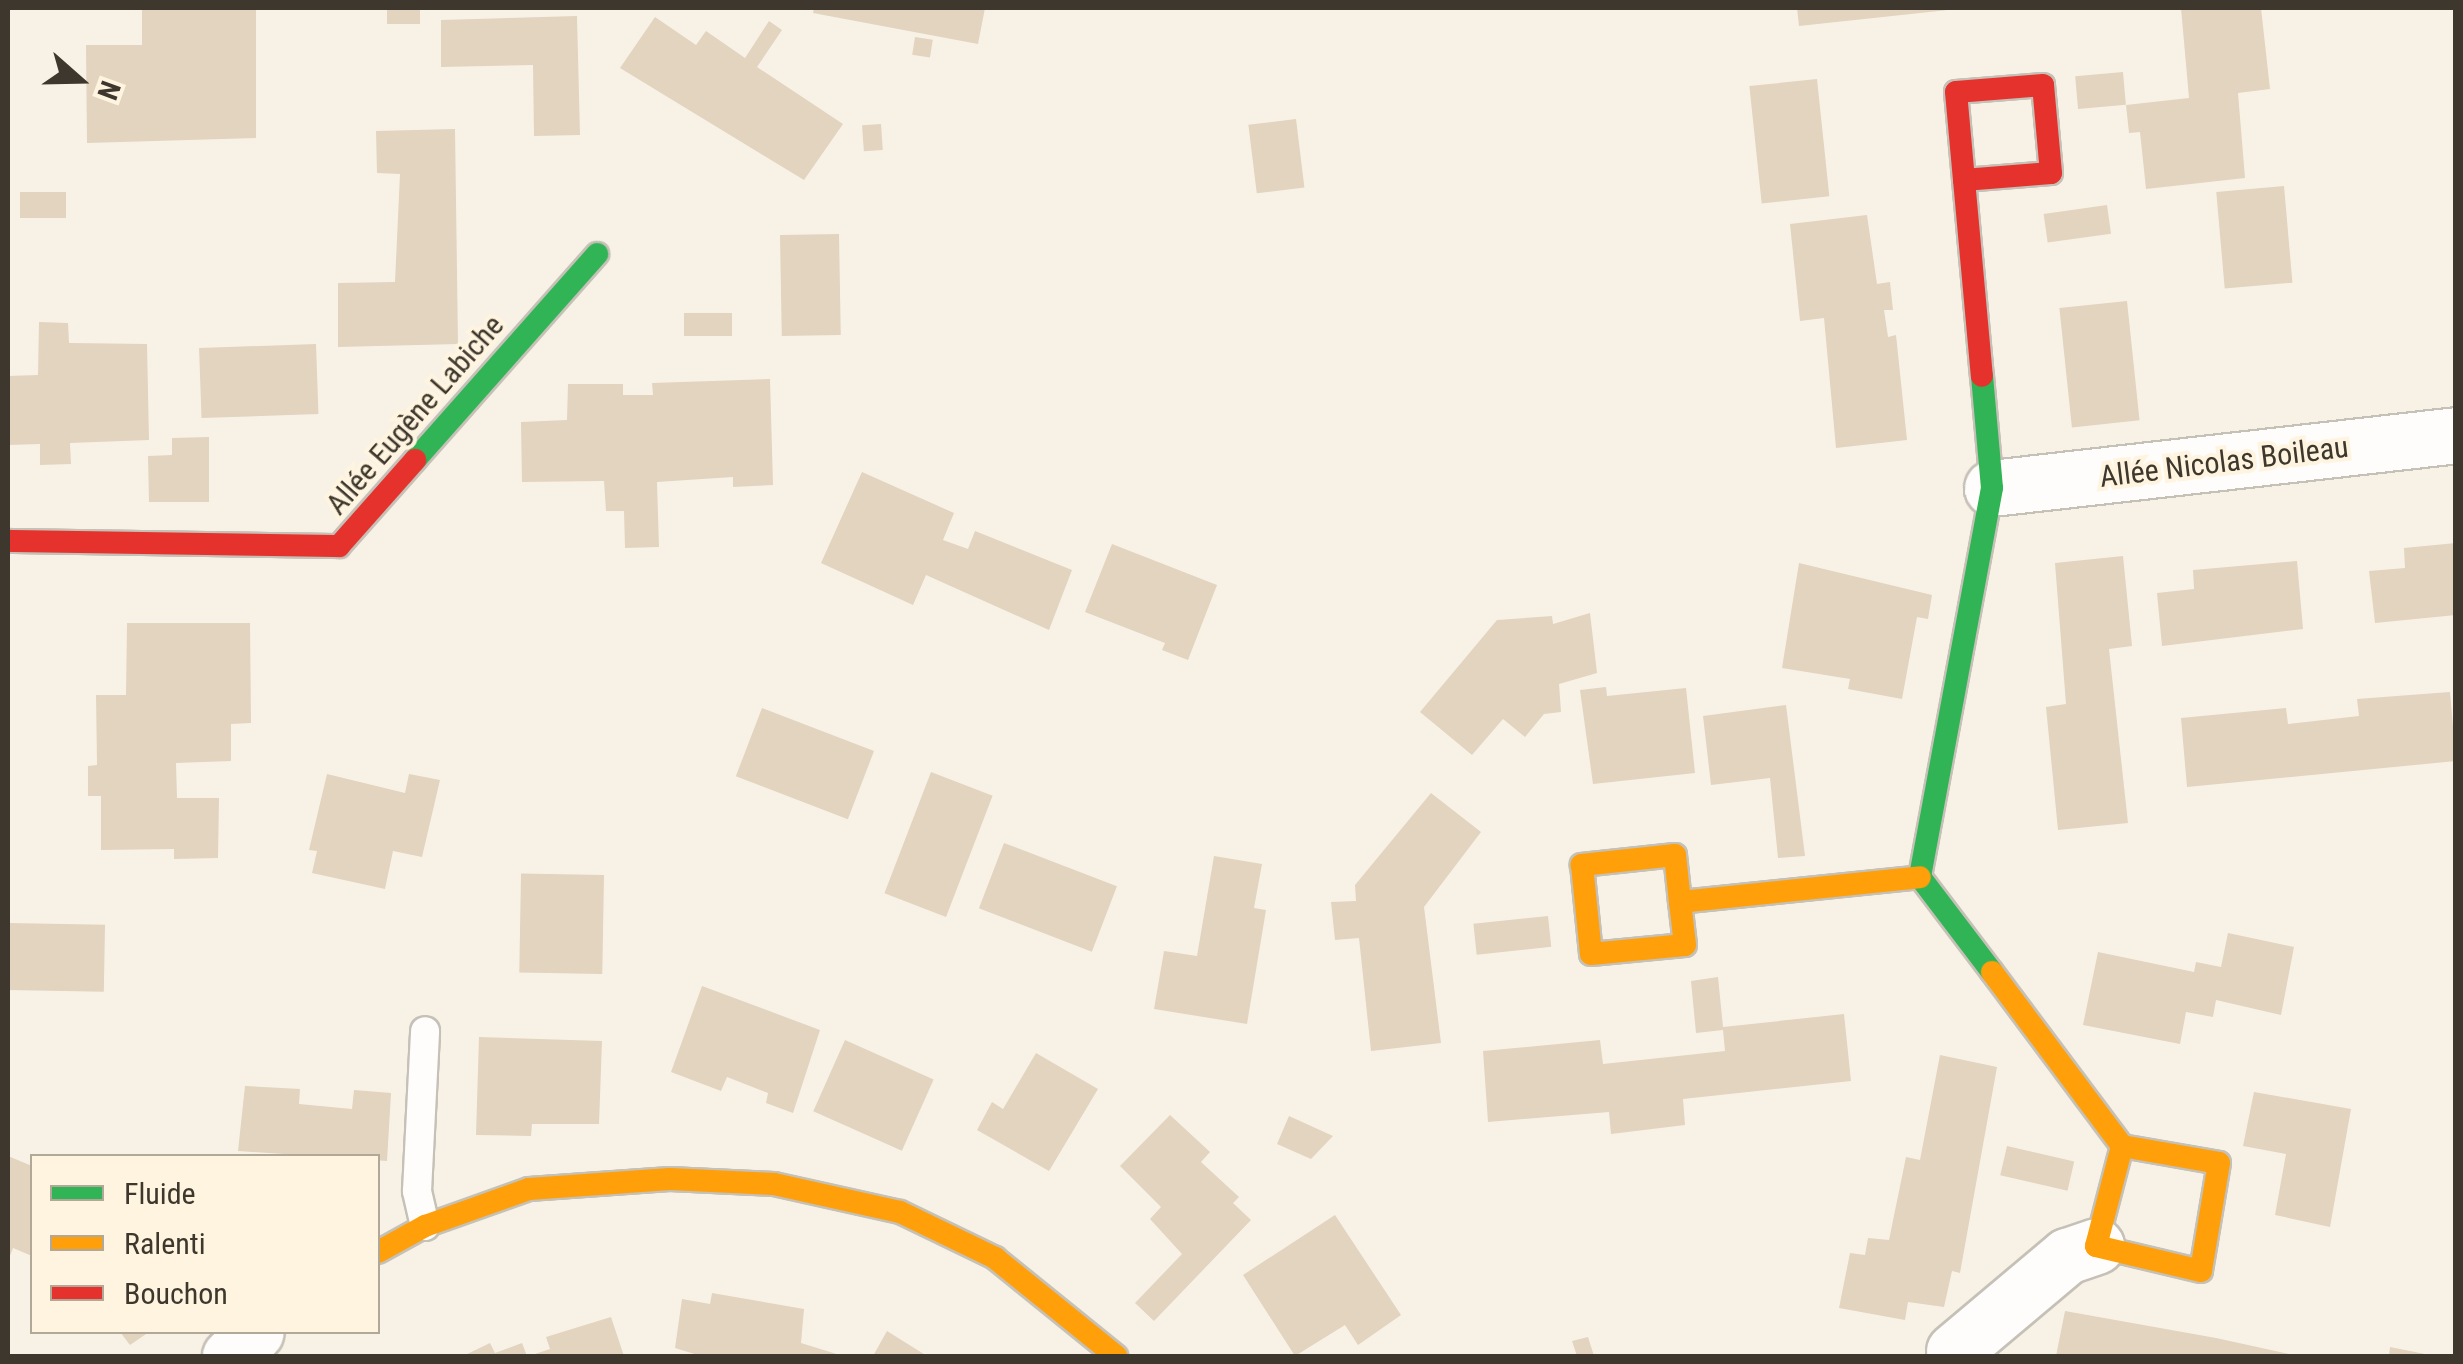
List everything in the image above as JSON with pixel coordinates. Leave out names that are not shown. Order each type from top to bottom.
[{"type":"street","points":[[1954,1351],[2068,1256],[2096,1246],[2201,1271],[2219,1163],[2122,1146],[1920,877],[1992,488],[1964,180],[1956,92],[2043,84],[2051,173],[1964,180]]},
{"type":"street","name":"Allée Eugène Labiche","points":[[8,542],[339,546],[597,254]]},
{"type":"street","name":"Allée Nicolas Boileau","points":[[1992,488],[2456,436]]},
{"type":"street","points":[[1676,855],[1680,902],[1685,945],[1592,954],[1582,865],[1676,855]]},
{"type":"street","points":[[1680,902],[1920,877]]},
{"type":"street","points":[[2096,1246],[2122,1146]]},
{"type":"street","points":[[380,1251],[425,1226],[529,1190],[670,1179],[774,1184],[900,1212],[994,1258],[1116,1356]]},
{"type":"street","points":[[230,1356],[254,1334]]},
{"type":"lane","points":[[425,1030],[417,1191],[425,1226]]},
{"type":"building","points":[[142,8],[256,8],[256,138],[87,143],[86,45],[142,45]]},
{"type":"building","points":[[387,8],[420,8],[420,24],[387,24]]},
{"type":"building","points":[[814,8],[985,8],[978,44],[813,13]]},
{"type":"building","points":[[1797,8],[1948,8],[1948,10],[1799,26]]},
{"type":"building","points":[[2181,8],[2261,8],[2270,89],[2238,93],[2245,178],[2146,189],[2140,132],[2129,133],[2126,105],[2189,98]]},
{"type":"building","points":[[577,16],[580,135],[534,136],[533,65],[441,67],[441,20]]},
{"type":"building","points":[[655,17],[696,45],[706,31],[745,58],[769,21],[782,30],[757,67],[843,124],[804,180],[620,68]]},
{"type":"building","points":[[915,37],[933,40],[930,58],[912,55]]},
{"type":"building","points":[[2123,72],[2126,105],[2078,109],[2075,76]]},
{"type":"building","points":[[1817,79],[1829,196],[1762,203],[1749,86]]},
{"type":"building","points":[[1296,119],[1304,187],[1257,193],[1248,125]]},
{"type":"building","points":[[881,124],[883,150],[864,151],[862,125]]},
{"type":"building","points":[[455,129],[458,344],[338,347],[338,283],[395,282],[400,174],[377,173],[376,131]]},
{"type":"building","points":[[2284,186],[2292,283],[2225,289],[2216,192]]},
{"type":"building","points":[[20,192],[66,192],[66,218],[20,218]]},
{"type":"building","points":[[2107,205],[2111,234],[2048,243],[2044,214]]},
{"type":"building","points":[[1867,215],[1877,284],[1890,282],[1893,310],[1884,310],[1888,337],[1896,335],[1907,440],[1836,448],[1824,318],[1800,321],[1790,224]]},
{"type":"building","points":[[839,234],[841,335],[782,336],[780,235]]},
{"type":"building","points":[[2127,301],[2140,420],[2072,427],[2059,308]]},
{"type":"building","points":[[684,313],[732,313],[732,336],[684,336]]},
{"type":"building","points":[[39,322],[68,323],[69,343],[147,344],[149,440],[70,443],[71,464],[40,465],[40,444],[8,445],[8,376],[38,375]]},
{"type":"building","points":[[316,344],[318,414],[202,418],[199,348]]},
{"type":"building","points":[[770,379],[773,485],[733,487],[733,477],[657,482],[659,547],[625,548],[624,511],[606,511],[604,481],[522,482],[521,422],[567,420],[568,384],[623,384],[623,395],[653,395],[652,383]]},
{"type":"building","points":[[209,437],[209,502],[149,502],[148,456],[172,455],[172,438]]},
{"type":"building","points":[[862,472],[954,513],[943,540],[968,549],[975,531],[1072,570],[1049,630],[926,575],[913,605],[821,563]]},
{"type":"building","points":[[2456,543],[2456,615],[2375,623],[2369,571],[2405,568],[2404,548]]},
{"type":"building","points":[[1112,544],[1217,585],[1188,660],[1162,650],[1165,643],[1085,612]]},
{"type":"building","points":[[2123,556],[2132,646],[2109,649],[2128,823],[2058,830],[2046,707],[2066,704],[2055,563]]},
{"type":"building","points":[[2297,561],[2303,629],[2162,646],[2157,593],[2194,589],[2193,570]]},
{"type":"building","points":[[1799,563],[1932,595],[1928,619],[1917,617],[1902,699],[1848,689],[1850,679],[1782,668]]},
{"type":"building","points":[[1590,613],[1597,673],[1559,684],[1561,712],[1544,714],[1525,737],[1503,719],[1472,755],[1420,712],[1497,620],[1552,616],[1553,624]]},
{"type":"building","points":[[127,623],[250,623],[251,723],[231,724],[231,761],[176,763],[177,798],[219,798],[218,858],[174,859],[174,849],[101,850],[101,796],[88,796],[88,766],[97,765],[96,695],[126,695]]},
{"type":"building","points":[[1606,687],[1607,696],[1686,688],[1695,773],[1593,784],[1580,690]]},
{"type":"building","points":[[2450,692],[2456,761],[2187,787],[2181,718],[2286,708],[2288,724],[2359,716],[2357,699]]},
{"type":"building","points":[[1786,705],[1805,856],[1778,858],[1770,778],[1711,785],[1703,716]]},
{"type":"building","points":[[762,708],[874,751],[848,819],[736,776]]},
{"type":"building","points":[[931,772],[993,796],[946,917],[884,893]]},
{"type":"building","points":[[327,774],[405,793],[409,774],[440,780],[422,857],[393,851],[385,889],[312,873],[317,851],[309,850]]},
{"type":"building","points":[[1431,793],[1481,832],[1424,907],[1441,1043],[1371,1051],[1359,938],[1335,940],[1331,902],[1356,901],[1355,885]]},
{"type":"building","points":[[1004,843],[1117,886],[1092,952],[979,908]]},
{"type":"building","points":[[1214,856],[1262,864],[1254,908],[1266,910],[1247,1024],[1154,1009],[1164,951],[1197,956]]},
{"type":"building","points":[[521,874],[604,875],[602,974],[519,973]]},
{"type":"building","points":[[1548,916],[1551,947],[1477,955],[1473,924]]},
{"type":"building","points":[[8,923],[105,925],[104,992],[8,990]]},
{"type":"building","points":[[2228,933],[2294,947],[2281,1015],[2216,1000],[2213,1017],[2186,1012],[2180,1044],[2083,1025],[2098,952],[2194,972],[2196,962],[2221,967]]},
{"type":"building","points":[[1718,977],[1723,1027],[1844,1014],[1851,1081],[1683,1099],[1685,1125],[1611,1134],[1609,1112],[1488,1122],[1483,1051],[1600,1040],[1603,1064],[1725,1051],[1723,1030],[1696,1033],[1691,981]]},
{"type":"building","points":[[702,986],[820,1030],[793,1113],[766,1103],[768,1093],[727,1077],[721,1091],[671,1072]]},
{"type":"building","points":[[479,1037],[602,1041],[599,1124],[532,1124],[531,1136],[476,1135]]},
{"type":"building","points":[[845,1040],[934,1079],[902,1151],[813,1111]]},
{"type":"building","points":[[1036,1053],[1098,1089],[1049,1171],[977,1130],[992,1102],[1003,1109]]},
{"type":"building","points":[[1940,1055],[1997,1067],[1960,1273],[1952,1271],[1944,1307],[1908,1302],[1905,1320],[1839,1308],[1850,1253],[1865,1255],[1868,1238],[1889,1240],[1906,1157],[1920,1160]]},
{"type":"building","points":[[245,1086],[300,1089],[299,1104],[352,1109],[354,1090],[391,1093],[387,1161],[380,1161],[380,1154],[238,1151]]},
{"type":"building","points":[[2254,1092],[2351,1109],[2330,1227],[2275,1215],[2286,1154],[2243,1146]]},
{"type":"building","points":[[1170,1115],[1210,1152],[1201,1162],[1239,1197],[1233,1203],[1251,1220],[1154,1321],[1135,1303],[1182,1254],[1150,1219],[1161,1207],[1120,1166]]},
{"type":"building","points":[[1289,1116],[1333,1136],[1311,1159],[1277,1144]]},
{"type":"building","points":[[2007,1146],[2074,1162],[2067,1191],[2000,1175]]},
{"type":"building","points":[[8,1156],[30,1165],[30,1255],[13,1248],[8,1261]]},
{"type":"building","points":[[1335,1215],[1401,1315],[1358,1345],[1345,1325],[1295,1356],[1243,1275]]},
{"type":"building","points":[[712,1293],[804,1309],[801,1343],[843,1356],[701,1356],[675,1348],[682,1299],[710,1304]]},
{"type":"building","points":[[2065,1311],[2216,1338],[2298,1356],[2056,1356]]},
{"type":"building","points":[[611,1317],[624,1356],[529,1356],[550,1349],[546,1337]]},
{"type":"building","points":[[887,1331],[927,1356],[873,1356]]},
{"type":"building","points":[[122,1334],[146,1334],[130,1345]]},
{"type":"building","points":[[1588,1337],[1594,1356],[1577,1356],[1572,1341]]},
{"type":"building","points":[[490,1343],[495,1353],[522,1343],[527,1356],[463,1356]]},
{"type":"building","points":[[2390,1347],[2430,1355],[2430,1356],[2389,1356]]},
{"type":"traffic: fast","points":[[415,460],[597,254]]},
{"type":"traffic: fast","points":[[1982,376],[1992,488],[1920,877],[1992,972]]},
{"type":"traffic: slow","points":[[1680,902],[1675,855],[1582,865],[1591,954],[1685,945],[1680,902],[1920,877]]},
{"type":"traffic: slow","points":[[1992,972],[2122,1146],[2219,1163],[2201,1271],[2096,1246],[2122,1146]]},
{"type":"traffic: slow","points":[[380,1251],[425,1226],[529,1189],[670,1179],[774,1184],[900,1212],[995,1258],[1116,1356]]},
{"type":"traffic: jam","points":[[1964,180],[2051,173],[2043,85],[1956,92],[1982,376]]},
{"type":"traffic: jam","points":[[8,541],[339,546],[415,460]]}]
